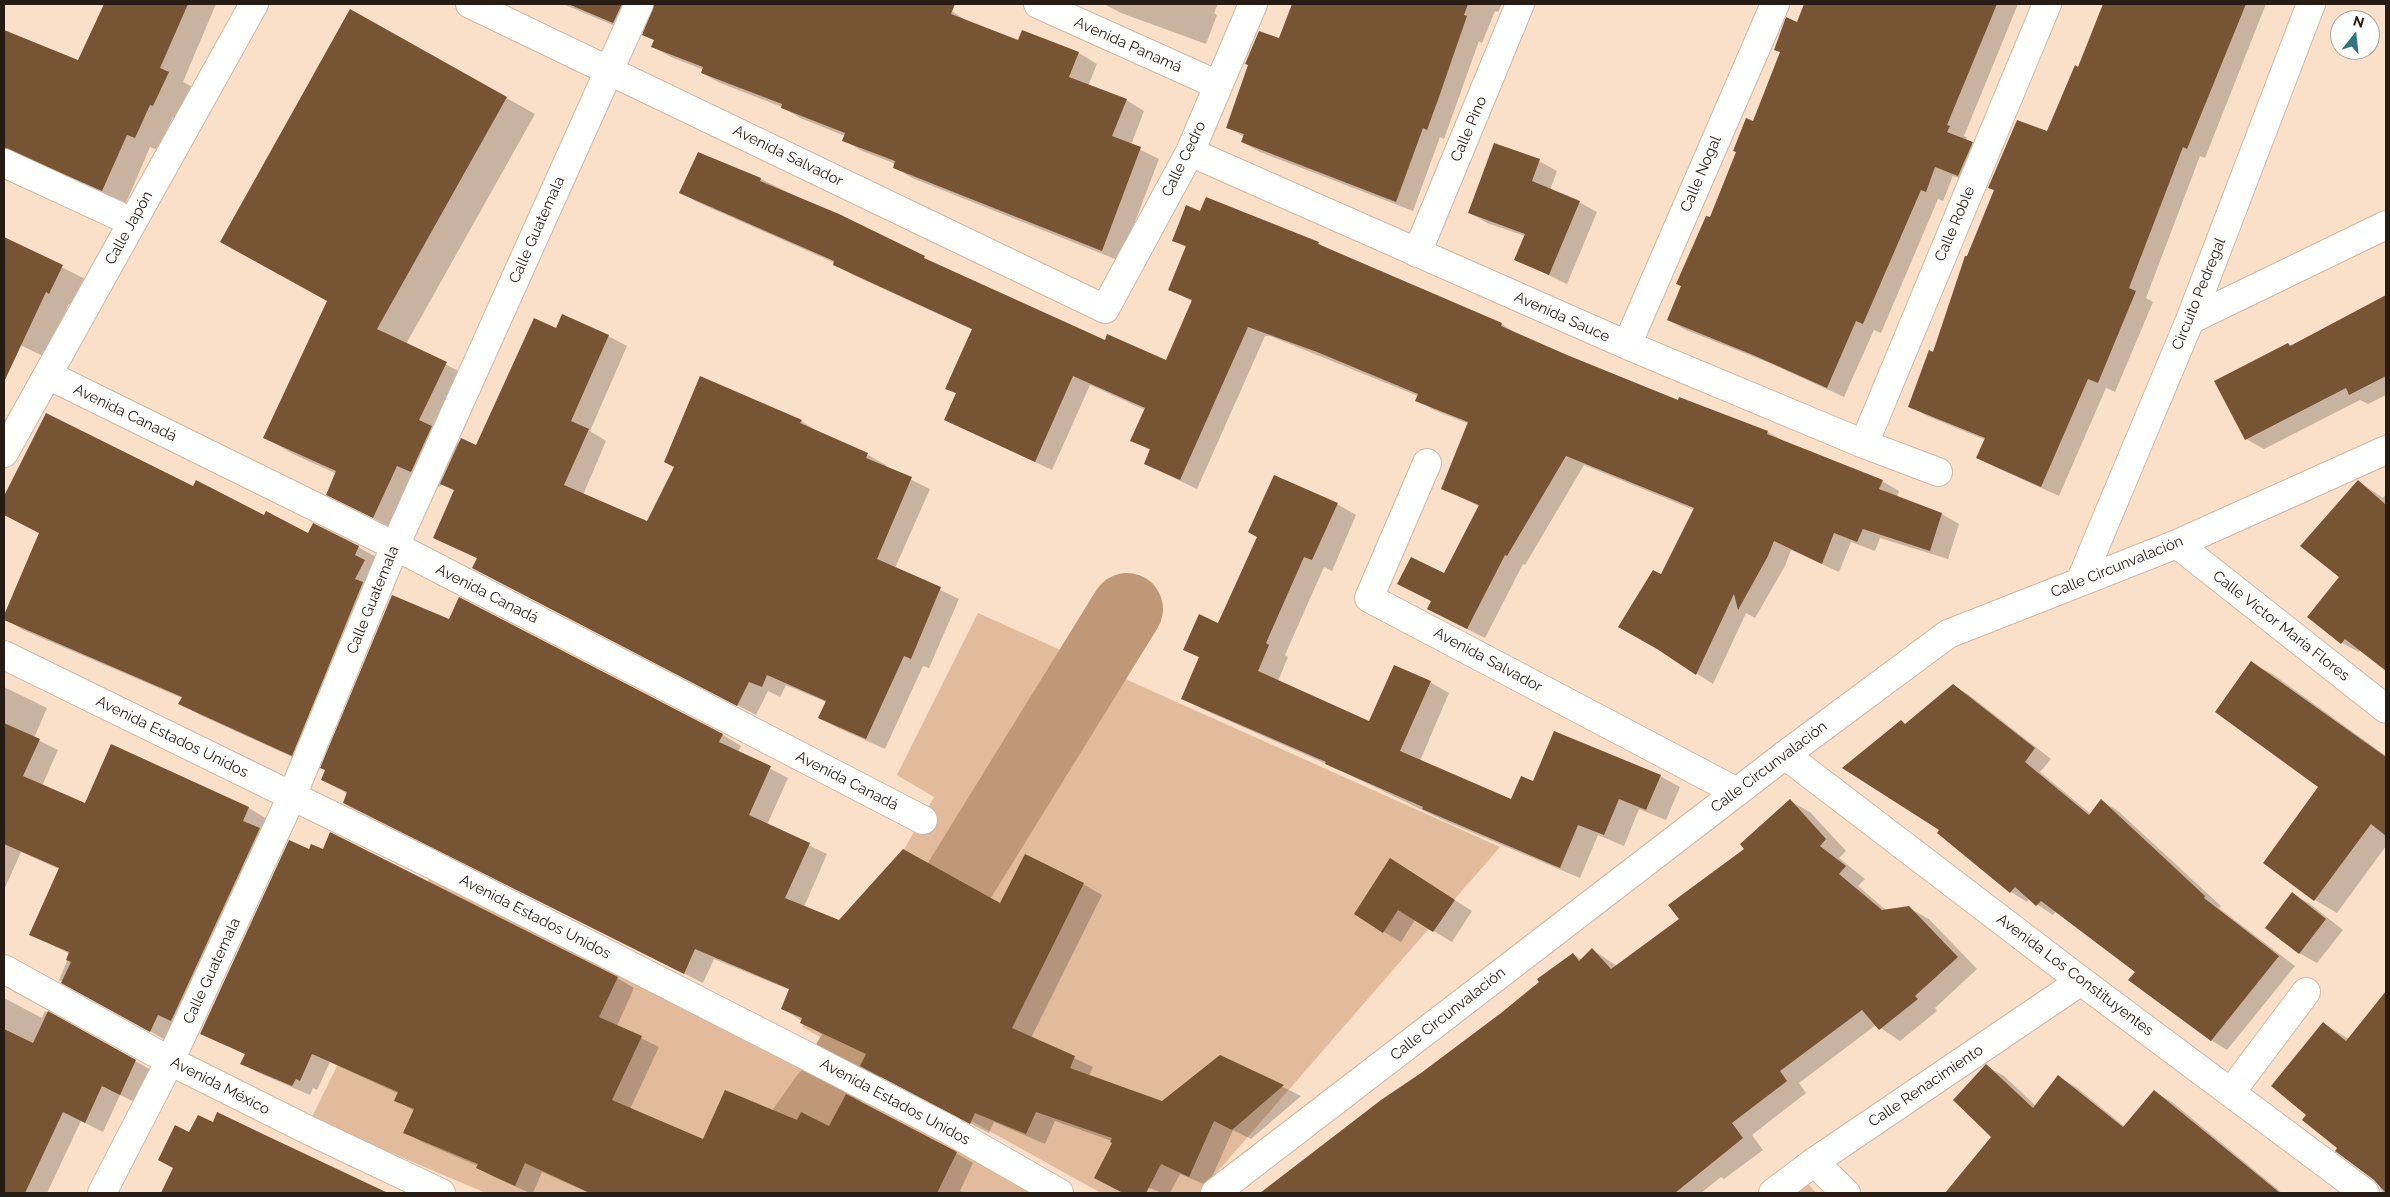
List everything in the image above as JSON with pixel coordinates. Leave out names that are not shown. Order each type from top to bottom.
[{"type":"street","name":"Calle Japón","points":[[4,453],[254,4]]},
{"type":"street","name":"Avenida Salvador","points":[[470,4],[1105,308]]},
{"type":"street","name":"Calle Guatemala","points":[[102,1193],[170,1061],[292,796],[394,546],[639,4]]},
{"type":"street","name":"Avenida Panamá","points":[[1038,4],[1218,85]]},
{"type":"street","name":"Calle Cedro","points":[[1105,308],[1190,152],[1253,4]]},
{"type":"street","name":"Calle Pino","points":[[1417,253],[1520,4]]},
{"type":"street","name":"Calle Nogal","points":[[1627,345],[1775,4]]},
{"type":"street","name":"Calle Roble","points":[[1864,444],[2047,4]]},
{"type":"street","name":"Circuito Pedregal","points":[[2080,582],[2190,320],[2311,4]]},
{"type":"street","name":"Avenida Sauce","points":[[1190,152],[1627,345],[1864,444],[1938,472]]},
{"type":"street","points":[[4,163],[132,222]]},
{"type":"street","points":[[2190,320],[2386,225]]},
{"type":"street","name":"Avenida Canadá","points":[[48,375],[394,546],[923,820]]},
{"type":"street","name":"Calle Circunvalación","points":[[1227,1190],[1737,792],[1948,634],[2176,544],[2386,450]]},
{"type":"street","name":"Avenida Salvador","points":[[1428,463],[1369,598],[1737,792]]},
{"type":"street","name":"Calle Víctor María Flores","points":[[2176,544],[2386,709]]},
{"type":"street","name":"Avenida Estados Unidos","points":[[4,655],[292,796],[894,1101],[946,1128],[1059,1193]]},
{"type":"street","name":"Avenida Los Constituyentes","points":[[1785,755],[2081,981],[2365,1193]]},
{"type":"street","name":"Avenida México","points":[[4,969],[170,1061],[308,1130],[441,1193]]},
{"type":"street","name":"Calle Renacimiento","points":[[1773,1193],[1814,1162],[2081,981]]},
{"type":"street","points":[[2231,1092],[2306,992]]},
{"type":"street","points":[[1814,1162],[1846,1193]]},
{"type":"shaded area","points":[[978,613],[1500,847],[1199,1193],[1101,1193],[802,1027],[934,797],[897,775]]},
{"type":"shaded area","points":[[434,868],[1036,1193],[486,1193],[311,1119]]},
{"type":"shaded area","points":[[1806,1181],[1816,1193],[1790,1193]]},
{"type":"building","points":[[104,4],[188,4],[160,68],[169,72],[153,106],[150,105],[135,138],[127,135],[102,191],[4,148],[4,30],[78,60]]},
{"type":"building","points":[[568,4],[622,4],[613,23]]},
{"type":"building","points":[[654,4],[955,4],[951,14],[1018,40],[1022,30],[1079,52],[1069,77],[1127,99],[1112,136],[1141,147],[1102,251],[893,168],[895,161],[842,141],[845,133],[781,108],[782,104],[701,73],[703,67],[651,47],[654,40],[642,35]]},
{"type":"building","points":[[1292,4],[1468,4],[1464,15],[1467,16],[1427,130],[1423,128],[1396,202],[1241,142],[1244,134],[1226,128],[1248,65],[1245,64],[1259,31],[1279,38]]},
{"type":"building","points":[[1804,4],[1997,4],[1947,125],[1950,126],[1947,132],[1973,142],[1958,176],[1935,167],[1926,192],[1921,190],[1863,324],[1856,321],[1827,388],[1667,320],[1681,286],[1676,284],[1706,216],[1710,217],[1736,152],[1733,151],[1746,118],[1753,121],[1780,52],[1774,50],[1786,17],[1797,22]]},
{"type":"building","points":[[2103,4],[2246,4],[2187,149],[2183,147],[2129,288],[2136,291],[2098,383],[2088,379],[2041,487],[1976,458],[1985,438],[1908,407],[1929,350],[1933,352],[1965,256],[1967,256],[1994,190],[1988,188],[2017,120],[2047,131],[2075,65],[2078,67]]},
{"type":"building","points":[[350,9],[507,97],[377,329],[447,362],[419,420],[432,426],[411,472],[397,466],[373,518],[326,495],[336,471],[263,438],[327,301],[220,242]]},
{"type":"building","points":[[1494,143],[1540,159],[1532,181],[1580,201],[1549,275],[1514,260],[1525,234],[1468,213]]},
{"type":"building","points":[[698,152],[761,178],[760,181],[839,214],[925,256],[924,258],[1105,340],[1107,334],[1166,360],[1192,300],[1168,290],[1186,246],[1172,241],[1186,205],[1200,211],[1206,197],[1319,242],[1318,244],[1502,323],[1501,326],[1567,355],[1678,400],[1679,397],[1768,431],[1767,434],[1883,480],[1879,489],[1942,513],[1930,551],[1863,529],[1857,542],[1834,533],[1822,564],[1774,541],[1768,556],[1738,610],[1734,594],[1696,675],[1657,649],[1618,627],[1653,570],[1661,574],[1694,508],[1566,456],[1507,556],[1505,555],[1467,629],[1427,609],[1431,601],[1397,584],[1411,557],[1444,573],[1479,505],[1441,489],[1468,422],[1415,401],[1418,394],[1317,352],[1248,327],[1180,480],[1144,464],[1150,449],[1130,441],[1145,408],[1073,376],[1035,462],[944,420],[956,393],[945,389],[972,329],[833,265],[834,261],[679,193]]},
{"type":"building","points":[[4,237],[63,265],[49,294],[46,292],[4,382]]},
{"type":"building","points":[[2386,295],[2386,376],[2349,395],[2346,388],[2245,440],[2214,381],[2288,343],[2290,346]]},
{"type":"building","points":[[562,314],[609,335],[571,421],[589,429],[564,485],[647,521],[674,467],[664,462],[700,376],[802,420],[800,423],[868,453],[866,458],[912,477],[877,559],[941,587],[911,659],[904,656],[866,739],[818,718],[826,701],[767,675],[762,687],[749,682],[737,706],[472,568],[477,558],[433,538],[454,490],[440,484],[461,438],[476,445],[534,318],[556,328]]},
{"type":"building","points":[[46,413],[193,486],[196,480],[264,515],[266,511],[308,533],[313,523],[359,546],[355,555],[365,560],[355,579],[363,582],[292,756],[178,704],[182,697],[4,620],[4,615],[39,533],[4,515],[4,496]]},
{"type":"building","points":[[1274,475],[1338,503],[1312,560],[1304,557],[1266,643],[1269,645],[1258,671],[1369,721],[1394,665],[1431,681],[1400,751],[1511,799],[1521,776],[1533,781],[1554,731],[1661,775],[1646,810],[1619,799],[1604,835],[1578,825],[1560,868],[1422,809],[1423,807],[1325,764],[1326,762],[1181,699],[1199,657],[1183,650],[1199,614],[1218,623],[1257,537],[1248,532]]},
{"type":"building","points":[[2358,480],[2386,505],[2386,671],[2345,639],[2341,644],[2307,617],[2339,577],[2300,546]]},
{"type":"building","points":[[392,595],[449,619],[459,597],[723,734],[719,742],[771,766],[749,815],[810,843],[785,898],[839,920],[903,849],[1000,903],[1025,854],[1084,883],[1012,1028],[1075,1056],[1070,1068],[1162,1101],[1220,1055],[1284,1085],[1232,1130],[1214,1121],[1189,1177],[1161,1164],[1146,1193],[1123,1193],[1094,1178],[1112,1143],[1110,1142],[1112,1138],[1036,1112],[1026,1134],[975,1113],[970,1124],[860,1066],[866,1054],[800,1023],[802,1018],[781,1009],[789,989],[695,949],[684,974],[343,803],[347,792],[321,780],[325,770],[320,768]]},
{"type":"building","points":[[2251,661],[2386,757],[2386,836],[2371,824],[2314,901],[2263,863],[2318,787],[2215,712]]},
{"type":"building","points":[[1953,684],[2035,748],[2025,762],[2089,815],[2101,799],[2205,896],[2204,898],[2279,956],[2211,1041],[2128,980],[2135,972],[2041,901],[2036,906],[2015,887],[2010,893],[1937,833],[1939,830],[1842,768],[1901,720],[1905,724]]},
{"type":"building","points":[[4,723],[40,739],[23,776],[85,803],[111,744],[249,807],[243,821],[260,828],[171,1021],[158,1015],[150,1032],[61,983],[71,962],[66,960],[69,952],[29,935],[59,868],[4,844]]},
{"type":"building","points":[[1790,799],[1826,839],[1820,846],[1846,866],[1839,874],[1882,910],[1909,906],[1958,957],[1915,996],[1918,999],[1879,1030],[1862,1010],[1780,1071],[1787,1081],[1732,1123],[1743,1138],[1675,1193],[1260,1193],[1381,1100],[1421,1073],[1501,1013],[1539,982],[1537,979],[1573,953],[1579,961],[1592,948],[1611,969],[1679,919],[1668,905],[1744,849],[1740,844]]},
{"type":"building","points":[[330,832],[618,977],[599,1017],[642,1036],[612,1100],[703,1139],[725,1090],[797,1120],[801,1112],[829,1126],[846,1094],[957,1152],[937,1193],[590,1193],[525,1163],[515,1186],[476,1168],[478,1164],[403,1133],[414,1109],[394,1101],[398,1092],[312,1054],[300,1081],[296,1079],[292,1086],[240,1064],[245,1054],[200,1034],[289,840],[309,849],[311,844],[323,849]]},
{"type":"building","points":[[1390,858],[1455,900],[1433,932],[1398,910],[1383,933],[1354,914]]},
{"type":"building","points":[[2292,892],[2326,919],[2299,954],[2265,928]]},
{"type":"building","points":[[2386,991],[2386,1193],[2374,1180],[2335,1151],[2337,1148],[2302,1120],[2306,1115],[2271,1086],[2323,1022],[2346,1041]]},
{"type":"building","points":[[48,1011],[136,1060],[120,1095],[102,1086],[85,1123],[63,1112],[25,1193],[4,1193],[4,1029],[33,1043]]},
{"type":"building","points":[[1986,1064],[2033,1108],[2058,1075],[2123,1127],[2154,1090],[2280,1193],[1945,1193],[1991,1137],[1953,1100]]},
{"type":"building","points":[[217,1112],[388,1193],[161,1193],[173,1168],[158,1160],[175,1125],[189,1132],[198,1115],[213,1122]]},
{"type":"waterway","points":[[843,1069],[1127,609]]},
{"type":"waterway","points":[[758,1193],[825,1098]]}]
